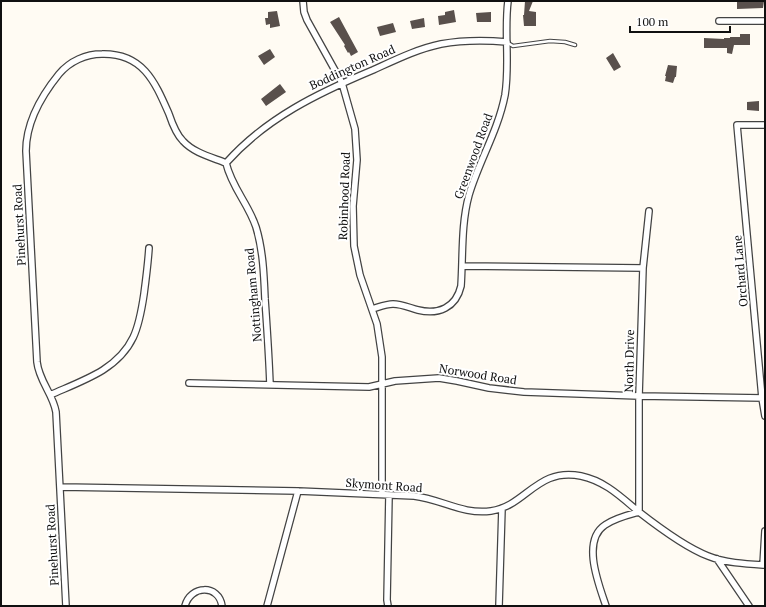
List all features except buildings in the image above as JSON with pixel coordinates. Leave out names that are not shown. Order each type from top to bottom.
[{"type":"street","name":"Robinhood Road","points":[[303,1],[307,19],[342,83],[354,126],[357,143],[357,171],[353,210],[354,249],[360,275],[378,328],[381,349],[382,494]]},
{"type":"street","name":"Greenwood Road","points":[[372,309],[394,304],[431,312],[445,309],[453,303],[459,294],[461,286],[466,208],[473,183],[498,123],[502,109],[507,79],[508,1]]},
{"type":"street","points":[[718,21],[765,21]]},
{"type":"street","name":"Boddington Road","points":[[226,163],[243,146],[280,116],[310,98],[411,53],[435,46],[470,40],[507,42]]},
{"type":"street","name":"Pinehurst Road","points":[[66,606],[56,412],[50,395],[41,379],[37,362],[26,147],[29,130],[36,111],[59,75],[73,62],[98,54],[118,55],[132,60],[146,71],[155,83],[173,125],[183,142],[192,150],[226,163]]},
{"type":"street","name":"Orchard Lane","points":[[765,125],[737,125],[765,416]]},
{"type":"street","name":"Nottingham Road","points":[[226,163],[230,178],[252,218],[258,238],[262,263],[270,385]]},
{"type":"street","name":"North Drive","points":[[639,512],[639,396],[642,268],[649,211]]},
{"type":"street","points":[[50,395],[104,369],[117,359],[127,347],[139,322],[148,265],[149,248]]},
{"type":"street","points":[[462,266],[642,268]]},
{"type":"street","name":"Norwood Road","points":[[189,383],[369,387],[395,381],[439,378],[488,388],[524,392],[764,398]]},
{"type":"street","name":"Skymont Road","points":[[61,487],[298,491],[421,496],[471,512],[490,511],[502,508],[513,503],[540,482],[554,477],[569,475],[601,482],[624,498],[639,512],[658,526],[706,556],[716,559],[764,565]]},
{"type":"street","points":[[267,606],[298,491]]},
{"type":"street","points":[[388,606],[389,495]]},
{"type":"street","points":[[499,606],[502,508]]},
{"type":"street","points":[[606,606],[593,562],[593,549],[596,536],[604,525],[614,520],[639,512]]},
{"type":"street","points":[[764,565],[765,531]]},
{"type":"street","points":[[716,559],[750,606]]},
{"type":"street","points":[[185,606],[188,598],[192,594],[199,590],[205,589],[218,595],[222,606]]},
{"type":"lane","points":[[507,42],[513,46],[550,41],[565,42],[575,45]]}]
